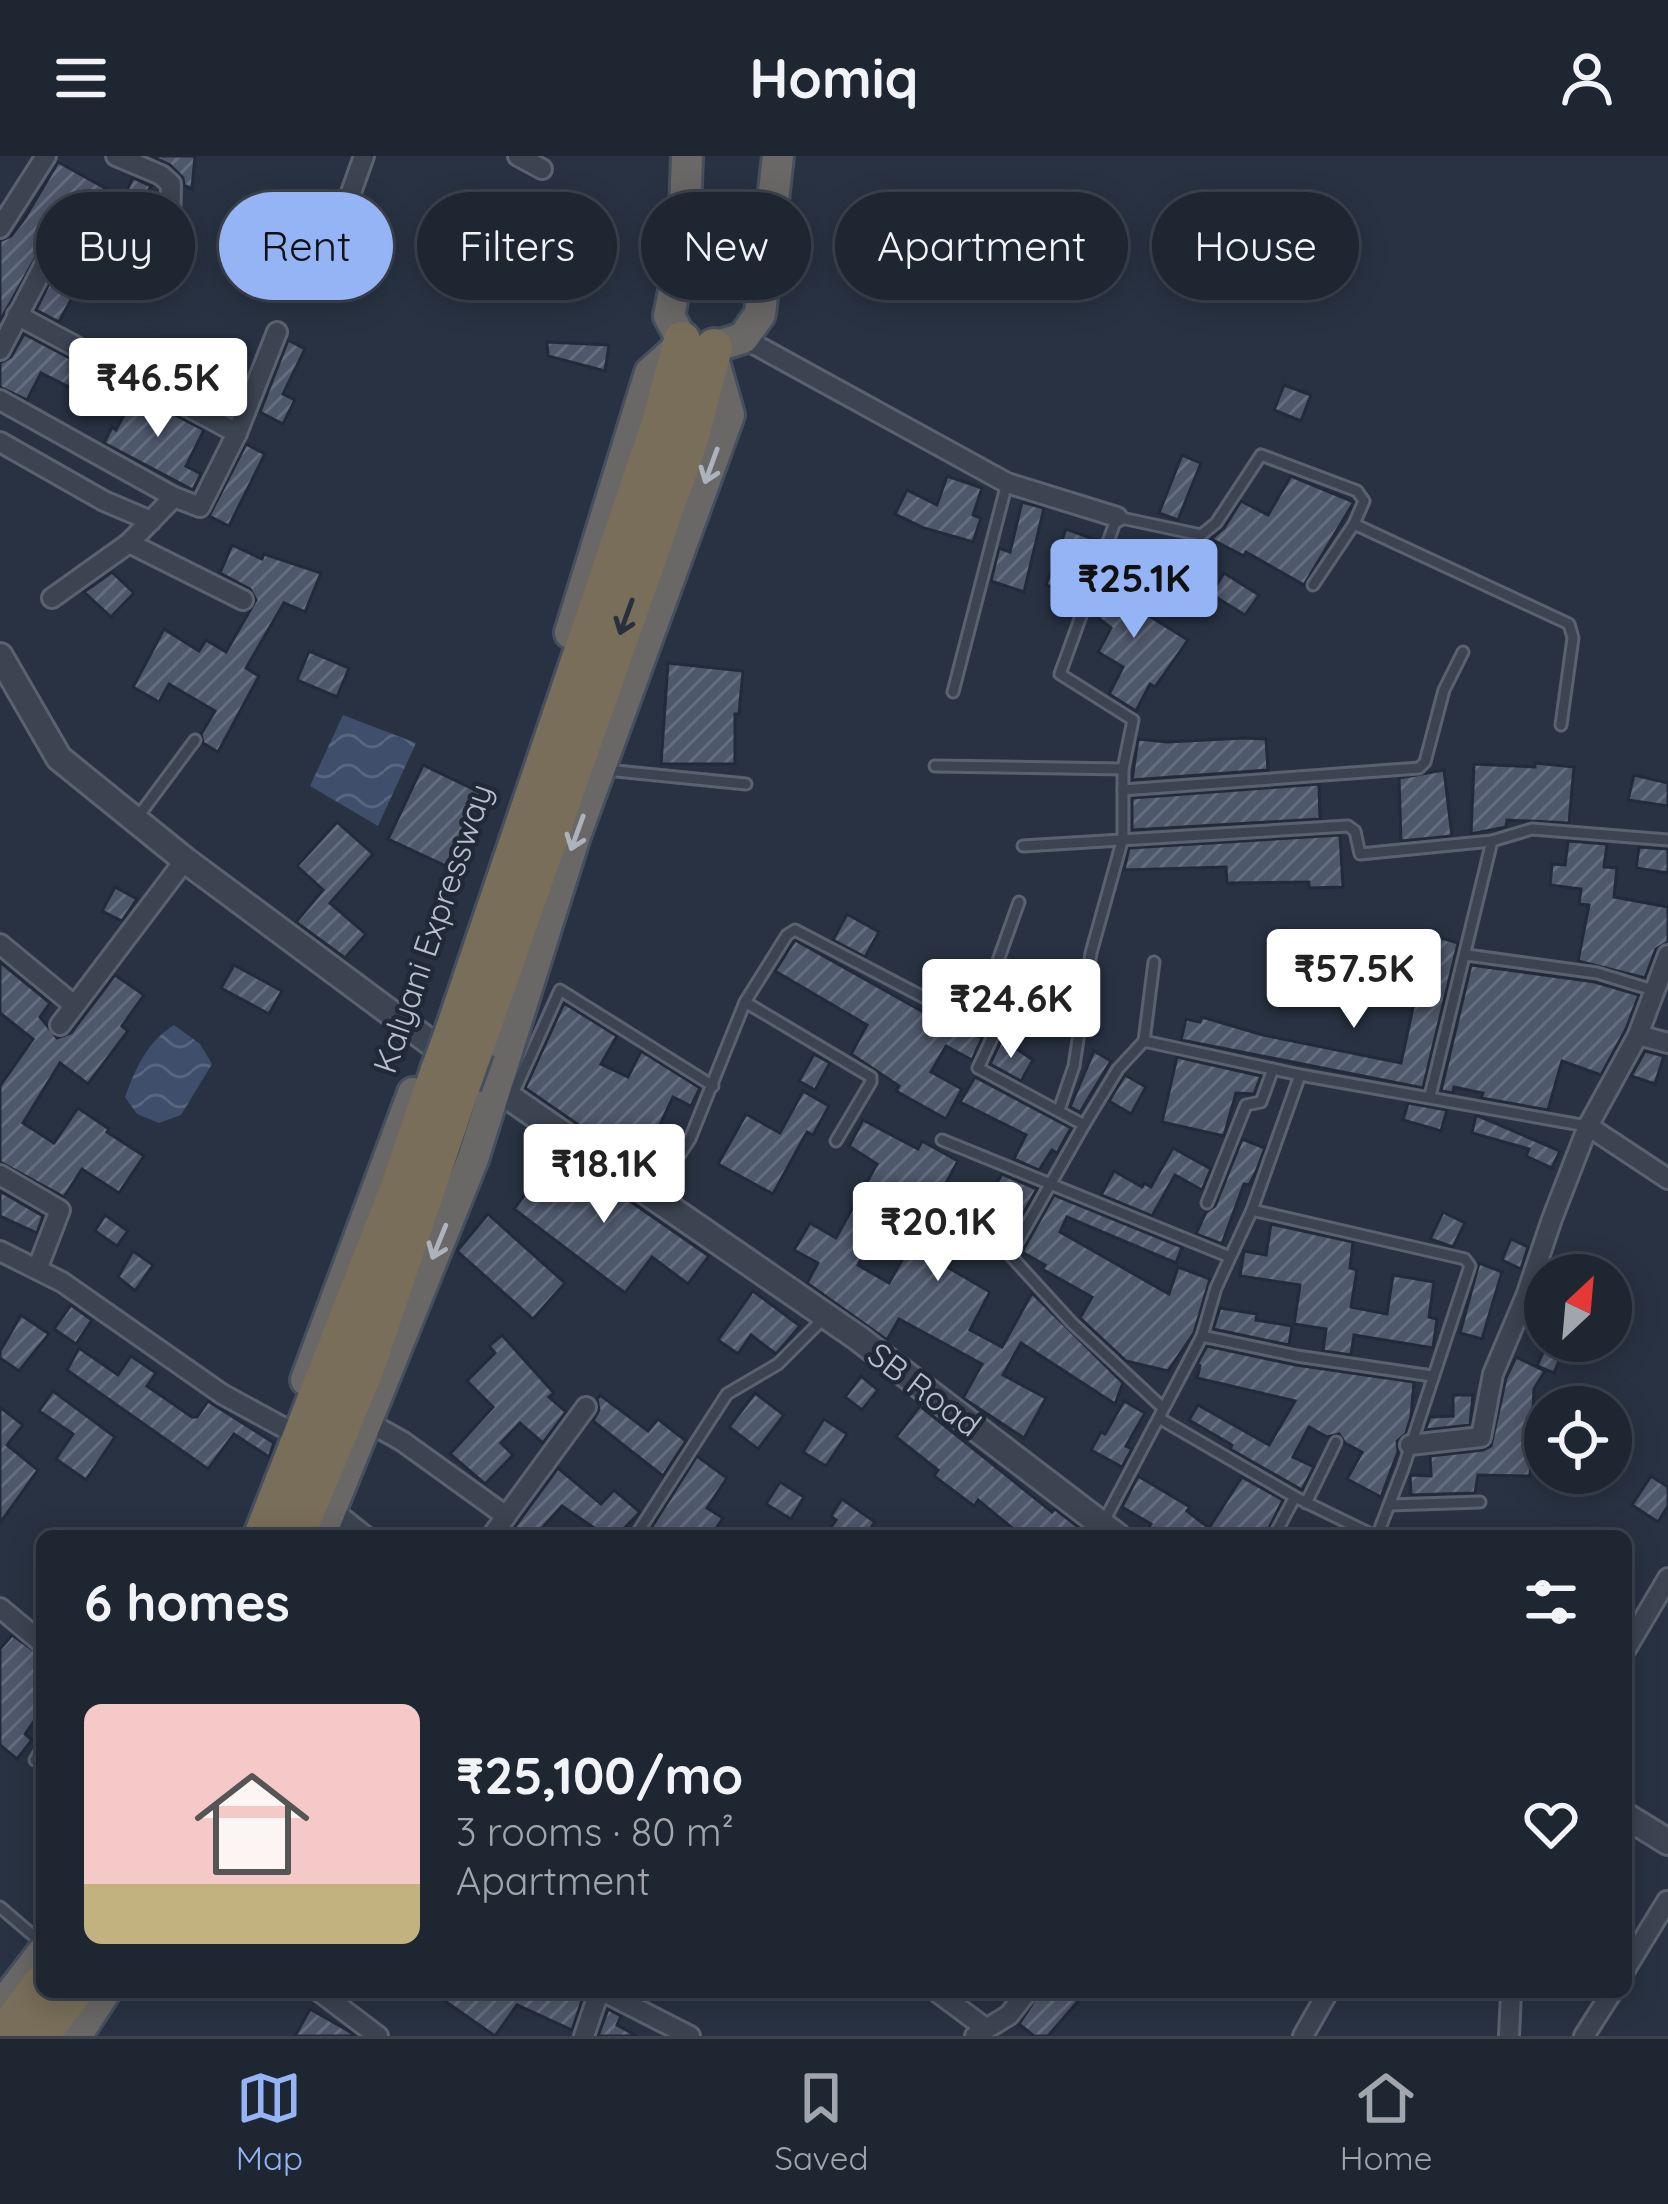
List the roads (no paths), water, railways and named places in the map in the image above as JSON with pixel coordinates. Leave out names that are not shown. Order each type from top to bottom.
[{"type":"highway","name":"Kalyani Expressway","points":[[246,1530],[288,1430],[575,836],[729,415],[706,345],[669,316],[684,242],[687,156]]},
{"type":"highway","points":[[298,1530],[366,1368],[466,1067],[660,423],[706,345],[760,314],[778,156]]},
{"type":"highway","name":"Kalyani Expressway","points":[[326,1522],[472,1160],[466,1067]]},
{"type":"highway","points":[[264,1530],[397,1192],[466,1067]]},
{"type":"highway","points":[[0,2008],[36,1962]]},
{"type":"highway","points":[[2,2036],[36,1991]]},
{"type":"highway","points":[[40,2036],[69,1998]]},
{"type":"highway","points":[[76,2036],[101,1998]]},
{"type":"street","points":[[0,228],[46,156]]},
{"type":"street","points":[[116,156],[161,175],[172,184],[172,192]]},
{"type":"street","points":[[351,192],[364,156]]},
{"type":"street","points":[[518,156],[542,169]]},
{"type":"street","points":[[0,350],[36,280]]},
{"type":"street","points":[[17,315],[237,433]]},
{"type":"street","points":[[0,400],[174,497],[200,506],[237,433],[277,332]]},
{"type":"street","points":[[706,345],[1007,483],[1118,517]]},
{"type":"street","points":[[0,442],[151,521]]},
{"type":"street","points":[[52,598],[129,543],[174,497]]},
{"type":"street","points":[[129,543],[243,600]]},
{"type":"street","name":"SB Road","points":[[2,665],[58,758],[184,860],[466,1067],[826,1316],[1110,1530]]},
{"type":"street","points":[[60,1025],[184,860]]},
{"type":"street","points":[[0,944],[74,1005]]},
{"type":"street","points":[[1410,1444],[1481,1436],[1493,1374],[1588,1126],[1637,1035],[1668,956]]},
{"type":"street","points":[[1637,1035],[1668,1043]]},
{"type":"street","points":[[1588,1126],[1668,1179]]},
{"type":"street","points":[[0,1175],[60,1210],[38,1268]]},
{"type":"street","points":[[0,1251],[38,1268],[222,1394],[288,1430]]},
{"type":"street","points":[[496,1530],[586,1407]]},
{"type":"street","points":[[366,1421],[402,1441],[506,1516]]},
{"type":"street","points":[[1632,1639],[1668,1578]]},
{"type":"street","points":[[0,1608],[36,1637]]},
{"type":"street","points":[[1632,1820],[1668,1843]]},
{"type":"street","points":[[1632,1958],[1667,1901]]},
{"type":"street","points":[[328,1998],[378,2036]]},
{"type":"street","points":[[584,2036],[599,1998]]},
{"type":"street","points":[[613,1998],[690,2036]]},
{"type":"street","points":[[944,1998],[980,2031],[1009,2014],[1022,1998]]},
{"type":"street","points":[[1303,2036],[1325,1998]]},
{"type":"street","points":[[1509,2036],[1511,1998]]},
{"type":"street","points":[[1584,2036],[1608,1998]]},
{"type":"lane","points":[[1059,1110],[1073,1066],[1091,953],[1123,838],[1123,770],[1133,720],[1060,674],[1118,517],[1201,535],[1216,523],[1262,455],[1364,495],[1354,524],[1313,585]]},
{"type":"lane","points":[[953,692],[1007,483]]},
{"type":"lane","points":[[1354,524],[1569,624],[1573,638],[1562,725]]},
{"type":"lane","points":[[1123,790],[1419,768],[1425,762],[1444,690],[1463,652]]},
{"type":"lane","points":[[136,820],[195,740]]},
{"type":"lane","points":[[934,766],[1123,770]]},
{"type":"lane","points":[[601,770],[746,784]]},
{"type":"lane","points":[[1023,846],[1348,826],[1355,831],[1360,854],[1492,841],[1532,829],[1668,840]]},
{"type":"lane","points":[[1430,1096],[1492,841]]},
{"type":"lane","points":[[967,1020],[995,969],[1019,902]]},
{"type":"lane","points":[[653,1196],[690,1139],[745,1002],[787,935],[795,930],[995,1036],[978,1068],[1084,1125]]},
{"type":"lane","points":[[1467,956],[1597,973],[1656,991]]},
{"type":"lane","points":[[1154,962],[1144,1041],[1118,1070],[1084,1125],[1012,1250],[1011,1260],[1161,1413],[1294,1497],[1363,1530]]},
{"type":"lane","points":[[466,1067],[560,990],[712,1086]]},
{"type":"lane","points":[[745,1002],[871,1077],[836,1141]]},
{"type":"lane","points":[[1144,1041],[1300,1076],[1588,1126]]},
{"type":"lane","points":[[1207,1203],[1246,1105],[1262,1102],[1273,1070]]},
{"type":"lane","points":[[1110,1530],[1161,1413],[1202,1336],[1216,1288],[1252,1210],[1300,1076]]},
{"type":"lane","points":[[942,1140],[1230,1257]]},
{"type":"lane","points":[[1252,1210],[1468,1261],[1469,1272],[1379,1530]]},
{"type":"lane","points":[[639,1530],[727,1394],[778,1364],[826,1316]]},
{"type":"lane","points":[[1202,1336],[1432,1376]]},
{"type":"lane","points":[[1306,1503],[1336,1442]]},
{"type":"lane","points":[[1277,1530],[1294,1497]]},
{"type":"lane","points":[[1389,1505],[1480,1502]]},
{"type":"lane","points":[[0,1907],[36,1938]]},
{"type":"water","points":[[343,715],[416,743],[378,826],[310,786]]},
{"type":"water","points":[[174,1025],[200,1044],[212,1064],[181,1115],[159,1123],[137,1114],[125,1097],[144,1056]]}]
